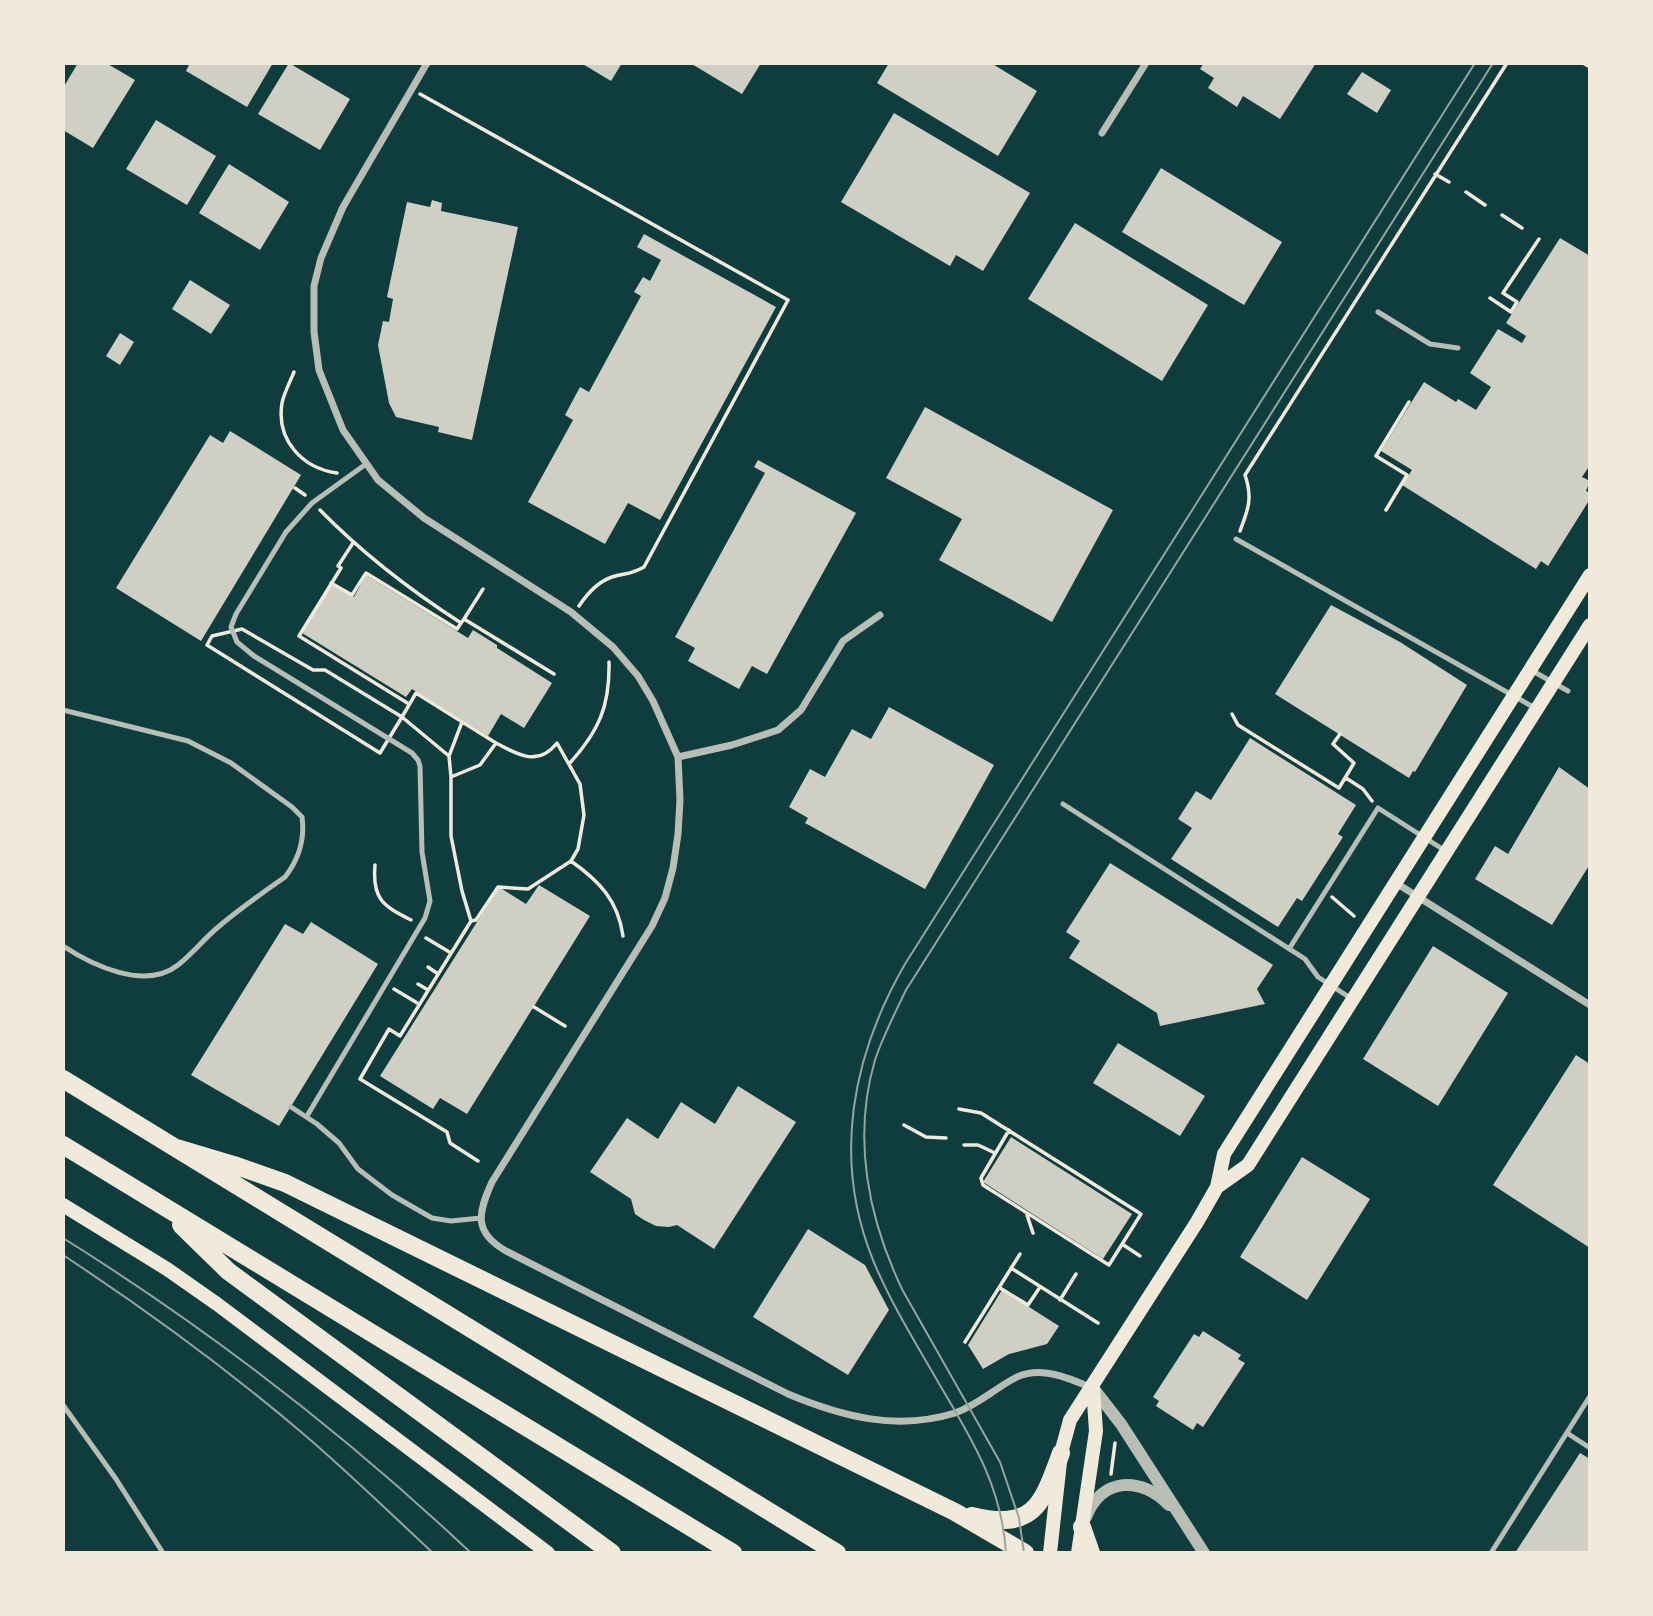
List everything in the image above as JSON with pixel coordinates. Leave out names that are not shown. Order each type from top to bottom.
[{"type":"highway","points":[[63,1079],[837,1553]]},
{"type":"highway","points":[[63,1145],[733,1553]]},
{"type":"highway","points":[[177,1149],[285,1183],[955,1512],[1025,1553]]},
{"type":"highway","points":[[162,1205],[228,1271],[612,1553]]},
{"type":"highway","points":[[955,1512],[990,1520],[1020,1518],[1037,1507],[1045,1495],[1061,1453]]},
{"type":"highway","points":[[1082,1527],[1091,1553]]},
{"type":"main road","points":[[1050,1553],[1061,1453],[1070,1420],[1197,1222],[1217,1186],[1224,1154],[1590,575]]},
{"type":"main road","points":[[1217,1186],[1248,1165],[1590,625]]},
{"type":"main road","points":[[63,1205],[167,1269],[217,1304],[548,1553]]},
{"type":"main road","points":[[1078,1553],[1096,1432],[1093,1388]]},
{"type":"street","points":[[427,63],[343,207],[321,258],[314,286],[314,332],[319,370],[343,430],[378,480],[424,518],[573,614],[608,643],[643,684],[668,731],[678,757],[678,834],[665,898],[652,926],[492,1182],[483,1202],[482,1231],[493,1244],[506,1251],[788,1394],[852,1418],[882,1422],[936,1418],[969,1407],[1015,1378],[1028,1374],[1058,1375],[1093,1388],[1121,1424],[1205,1553]]},
{"type":"street","points":[[1102,133],[1146,63]]},
{"type":"street","points":[[678,757],[732,745],[778,730],[801,710],[843,641],[880,615]]},
{"type":"street","points":[[1395,883],[1590,1005]]},
{"type":"street","points":[[1082,1527],[1098,1496],[1109,1488],[1124,1484],[1151,1491],[1185,1521]]},
{"type":"lane","points":[[1378,312],[1430,344],[1458,348]]},
{"type":"lane","points":[[307,1116],[425,918],[430,901],[422,852],[420,766],[412,753],[254,656],[237,642],[231,627],[236,614],[286,532],[312,503],[366,464]]},
{"type":"lane","points":[[1236,539],[1537,709]]},
{"type":"lane","points":[[1531,670],[1568,691]]},
{"type":"lane","points":[[63,710],[188,741],[215,754],[292,807],[302,817],[303,828],[299,853],[294,866],[285,877],[215,929],[177,966],[164,973],[135,975],[117,972],[98,966],[63,946]]},
{"type":"lane","points":[[1063,804],[1305,959],[1318,977],[1352,999]]},
{"type":"lane","points":[[1289,949],[1378,808],[1447,852]]},
{"type":"lane","points":[[291,1107],[307,1116],[339,1143],[358,1169],[392,1195],[432,1218],[452,1221],[481,1218]]},
{"type":"lane","points":[[1491,1553],[1590,1396]]},
{"type":"lane","points":[[63,1405],[116,1479],[163,1553]]},
{"type":"lane","points":[[1567,1433],[1590,1448]]},
{"type":"path","points":[[1236,539],[1247,514],[1250,491],[1245,475],[1507,63]]},
{"type":"path","points":[[1583,63],[1590,67]]},
{"type":"path","points":[[412,89],[788,300],[643,567],[631,575],[612,577],[594,587],[573,614]]},
{"type":"path","points":[[1436,174],[1449,182]]},
{"type":"path","points":[[1466,192],[1485,205]]},
{"type":"path","points":[[1502,215],[1522,228]]},
{"type":"path","points":[[1490,298],[1511,312],[1517,302],[1503,293],[1539,239]]},
{"type":"path","points":[[295,372],[282,401],[282,421],[286,437],[293,451],[307,463],[321,471],[339,473]]},
{"type":"path","points":[[1386,510],[1408,475],[1376,456],[1409,402]]},
{"type":"path","points":[[295,488],[352,543],[420,596],[554,674]]},
{"type":"path","points":[[352,543],[338,566],[341,568],[299,636],[410,705]]},
{"type":"path","points":[[331,583],[352,595],[366,573],[457,629],[483,589]]},
{"type":"path","points":[[569,764],[588,743],[598,726],[610,677],[608,643]]},
{"type":"path","points":[[449,756],[402,718],[416,693],[518,755],[534,758],[549,753],[557,743],[580,784],[584,815],[578,849],[571,861],[528,889],[498,887],[476,920],[471,921],[400,1036],[389,1029],[360,1079],[447,1132],[450,1143],[478,1161]]},
{"type":"path","points":[[1232,714],[1238,725],[1339,788],[1354,763],[1333,744],[1340,734]]},
{"type":"path","points":[[462,722],[449,756],[451,836],[471,921]]},
{"type":"path","points":[[451,777],[480,765],[496,743]]},
{"type":"path","points":[[1346,778],[1363,789],[1378,808]]},
{"type":"path","points":[[571,861],[594,877],[611,899],[621,920],[623,936]]},
{"type":"path","points":[[375,865],[377,896],[387,908],[414,922],[416,932],[451,953]]},
{"type":"path","points":[[428,967],[438,974]]},
{"type":"path","points":[[418,984],[428,990]]},
{"type":"path","points":[[534,1007],[565,1026]]},
{"type":"path","points":[[959,1109],[981,1113],[1009,1130],[1141,1214],[1109,1265],[983,1185],[981,1178],[1009,1130]]},
{"type":"path","points":[[904,1125],[926,1137],[946,1138]]},
{"type":"path","points":[[964,1145],[978,1145],[995,1153]]},
{"type":"path","points":[[1026,1213],[1033,1233]]},
{"type":"path","points":[[1122,1244],[1140,1256]]},
{"type":"path","points":[[965,1342],[1020,1254]]},
{"type":"path","points":[[1011,1268],[1098,1323]]},
{"type":"path","points":[[1060,1300],[1076,1274]]},
{"type":"path","points":[[999,1287],[1028,1306],[1040,1287]]},
{"type":"path","points":[[1110,1479],[1116,1440]]},
{"type":"building","points":[[78,63],[106,63],[135,80],[93,148],[63,130],[63,88]]},
{"type":"building","points":[[190,63],[273,63],[247,107],[186,71]]},
{"type":"building","points":[[289,63],[350,99],[320,150],[258,114]]},
{"type":"building","points":[[581,63],[622,63],[611,81]]},
{"type":"building","points":[[690,63],[761,63],[742,94]]},
{"type":"building","points":[[889,63],[991,63],[1037,91],[998,156],[877,83]]},
{"type":"building","points":[[1204,63],[1316,63],[1280,119],[1243,96],[1237,107],[1208,88],[1214,78],[1200,69]]},
{"type":"building","points":[[1362,72],[1391,90],[1377,113],[1347,94]]},
{"type":"building","points":[[894,113],[1030,193],[983,271],[956,255],[950,266],[841,202]]},
{"type":"building","points":[[156,120],[216,156],[187,205],[126,169]]},
{"type":"building","points":[[229,164],[289,202],[260,250],[199,213]]},
{"type":"building","points":[[1161,168],[1282,242],[1244,305],[1122,232]]},
{"type":"building","points":[[432,200],[442,203],[441,211],[518,227],[472,440],[438,432],[439,427],[396,417],[389,403],[378,345],[383,321],[389,322],[393,299],[387,297],[407,202],[430,207]]},
{"type":"building","points":[[1075,223],[1208,305],[1162,381],[1028,299]]},
{"type":"building","points":[[644,234],[776,307],[660,520],[628,503],[605,544],[528,502],[573,420],[565,415],[580,387],[589,392],[641,296],[634,292],[643,277],[650,281],[661,260],[637,247]]},
{"type":"building","points":[[1560,238],[1590,256],[1590,465],[1582,477],[1590,481],[1586,491],[1590,493],[1590,499],[1548,566],[1541,561],[1536,569],[1402,485],[1412,470],[1381,451],[1424,382],[1456,402],[1458,399],[1476,410],[1491,387],[1470,373],[1498,329],[1522,343],[1526,336],[1506,323]]},
{"type":"building","points":[[190,280],[230,305],[211,334],[172,309]]},
{"type":"building","points":[[120,333],[134,342],[120,365],[106,356]]},
{"type":"building","points":[[925,407],[1113,510],[1052,622],[939,560],[962,519],[886,478]]},
{"type":"building","points":[[230,431],[301,475],[201,641],[116,588],[210,435],[223,443]]},
{"type":"building","points":[[758,460],[856,513],[767,674],[752,666],[739,689],[688,661],[695,648],[675,637],[765,473],[754,467]]},
{"type":"building","points":[[366,575],[468,638],[473,630],[552,683],[524,728],[501,714],[488,736],[412,689],[406,697],[302,633],[331,584],[354,597]]},
{"type":"building","points":[[1331,605],[1400,642],[1467,685],[1409,778],[1275,694]]},
{"type":"building","points":[[889,707],[994,765],[925,889],[805,823],[808,818],[789,807],[810,769],[825,777],[852,729],[871,739]]},
{"type":"building","points":[[1250,738],[1356,805],[1338,834],[1343,837],[1302,901],[1297,898],[1278,927],[1171,859],[1192,828],[1178,819],[1196,791],[1211,800]]},
{"type":"building","points":[[1559,767],[1590,789],[1590,864],[1552,925],[1475,879],[1495,846],[1508,854]]},
{"type":"building","points":[[1110,863],[1273,965],[1257,989],[1265,1004],[1160,1026],[1157,1013],[1069,958],[1080,941],[1066,932]]},
{"type":"building","points":[[539,885],[590,916],[467,1114],[440,1098],[433,1109],[380,1076],[499,887],[526,904]]},
{"type":"building","points":[[311,922],[378,964],[279,1126],[191,1075],[285,924],[303,934]]},
{"type":"building","points":[[1433,946],[1508,993],[1438,1106],[1363,1059]]},
{"type":"building","points":[[1118,1043],[1205,1096],[1180,1136],[1093,1083]]},
{"type":"building","points":[[1576,1055],[1590,1064],[1590,1248],[1493,1185]]},
{"type":"building","points":[[738,1086],[796,1122],[714,1249],[677,1225],[656,1226],[644,1220],[635,1214],[631,1199],[590,1172],[627,1118],[658,1139],[681,1102],[715,1124]]},
{"type":"building","points":[[1011,1137],[1132,1214],[1103,1259],[983,1182]]},
{"type":"building","points":[[1302,1157],[1370,1199],[1307,1300],[1240,1257]]},
{"type":"building","points":[[808,1229],[865,1265],[889,1310],[848,1375],[753,1317]]},
{"type":"building","points":[[1002,1290],[1059,1326],[1047,1344],[1009,1354],[983,1369],[968,1345]]},
{"type":"building","points":[[1203,1331],[1241,1355],[1238,1359],[1245,1363],[1203,1427],[1197,1423],[1193,1430],[1156,1406],[1159,1401],[1153,1397],[1194,1334],[1199,1337]]},
{"type":"building","points":[[1580,1453],[1590,1459],[1590,1553],[1515,1553]]},
{"type":"tram line","points":[[1006,1553],[999,1507],[984,1466],[888,1292],[860,1222],[853,1184],[851,1146],[861,1071],[872,1035],[905,964],[1475,63]]},
{"type":"tram line","points":[[1024,1553],[1019,1518],[1000,1462],[903,1291],[881,1236],[867,1178],[865,1148],[868,1089],[875,1060],[906,990],[1493,63]]},
{"type":"tram line","points":[[63,1238],[171,1309],[275,1385],[375,1467],[471,1553]]},
{"type":"tram line","points":[[63,1255],[157,1320],[278,1413],[433,1553]]}]
